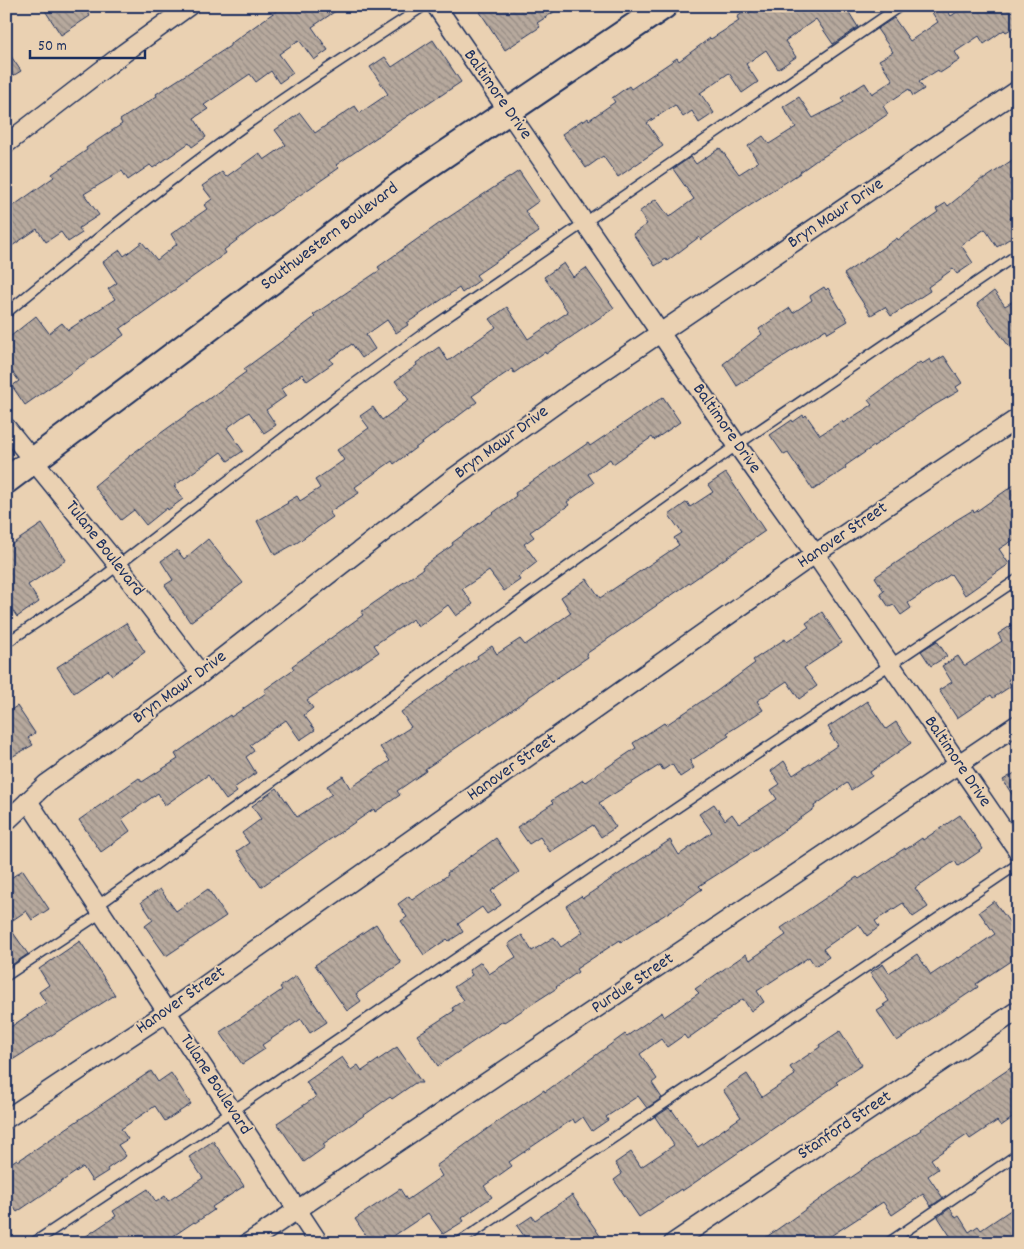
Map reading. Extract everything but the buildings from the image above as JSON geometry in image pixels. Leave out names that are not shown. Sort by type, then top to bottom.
[{"type":"street","points":[[6,144],[124,53],[189,6]]},
{"type":"street","name":"Baltimore Drive","points":[[436,6],[660,334],[815,554],[1018,851]]},
{"type":"street","name":"Southwestern Boulevard","points":[[6,481],[401,184],[664,6]]},
{"type":"street","name":"Bryn Mawr Drive","points":[[6,822],[46,784],[200,674],[454,478],[570,394],[1018,90]]},
{"type":"street","name":"Hanover Street","points":[[6,1119],[167,1012],[815,554],[1018,418]]},
{"type":"street","name":"Tulane Boulevard","points":[[6,427],[118,565],[200,674]]},
{"type":"street","name":"Purdue Street","points":[[248,1243],[1018,724]]},
{"type":"street","name":"Tulane Boulevard","points":[[28,801],[319,1243]]},
{"type":"street","name":"Stanford Street","points":[[673,1243],[1018,1010]]},
{"type":"lane","points":[[6,313],[130,214],[261,114],[424,6]]},
{"type":"lane","points":[[6,643],[90,587],[348,388],[431,328],[900,6]]},
{"type":"lane","points":[[6,976],[362,718],[532,592],[737,445],[1018,254]]},
{"type":"lane","points":[[33,1243],[232,1111],[678,807],[1018,579]]},
{"type":"lane","points":[[458,1243],[1018,864]]},
{"type":"lane","points":[[888,1243],[1018,1154]]}]
